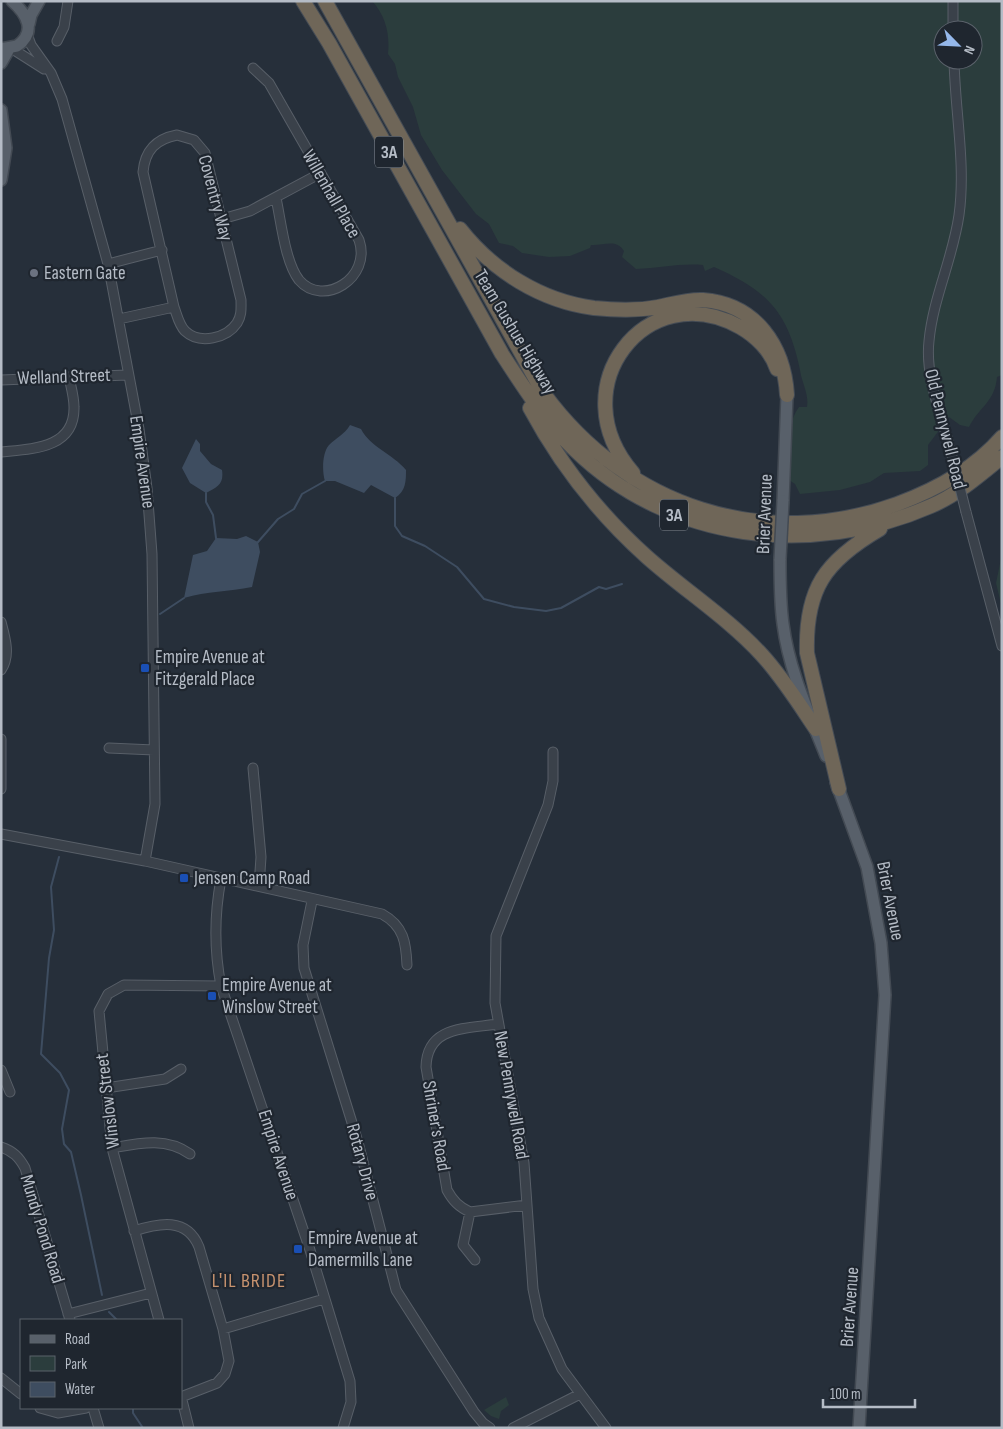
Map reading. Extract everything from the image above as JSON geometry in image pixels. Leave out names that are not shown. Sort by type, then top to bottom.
[{"type":"highway","name":"Team Gushue Highway","points":[[303,1],[329,43],[502,354],[543,413],[576,451],[611,480],[652,505],[672,514],[719,528],[774,536],[840,533],[886,522],[932,506],[954,494],[1002,457]]},
{"type":"highway","name":"Team Gushue Highway","points":[[325,1],[438,201],[529,370],[555,408],[595,452],[649,487],[694,508],[729,518],[773,522],[825,521],[865,514],[915,497],[959,473],[977,460],[1002,437]]},
{"type":"highway","points":[[438,201],[468,238],[486,256],[520,282],[555,299],[592,307],[625,310],[702,300],[716,302],[740,312],[760,326],[776,347],[784,367],[788,395]]},
{"type":"highway","points":[[649,487],[629,469],[616,451],[604,415],[606,387],[610,373],[625,346],[637,335],[663,320],[692,314],[731,322],[764,346],[776,365],[788,395]]},
{"type":"highway","points":[[502,354],[543,431],[581,487],[646,556],[761,654],[778,673],[816,729]]},
{"type":"highway","points":[[839,789],[807,654],[807,632],[810,612],[816,591],[829,568],[851,546],[909,514]]},
{"type":"main road","points":[[1,63],[7,49],[20,44],[28,29],[31,15],[39,1]]},
{"type":"main road","points":[[1,3],[18,3],[25,13],[28,29]]},
{"type":"main road","points":[[1,110],[6,148],[1,180]]},
{"type":"main road","name":"Brier Avenue","points":[[788,395],[780,559],[782,624],[789,656],[867,867],[881,943],[885,995],[859,1428]]},
{"type":"street","points":[[57,40],[64,27],[68,1]]},
{"type":"street","points":[[953,20],[954,1]]},
{"type":"street","name":"Empire Avenue","points":[[28,29],[31,45],[50,73],[62,99],[108,264],[119,319],[127,375],[139,429],[152,554],[155,804],[145,862]]},
{"type":"street","points":[[7,49],[50,73]]},
{"type":"street","name":"Willenhall Place","points":[[253,68],[269,83],[359,240],[362,254],[357,273],[336,289],[315,290],[300,281],[287,251],[276,198]]},
{"type":"street","name":"Old Pennywell Road","points":[[955,70],[960,167],[959,214],[954,240],[934,313],[928,351],[930,371],[1002,646]]},
{"type":"street","name":"Coventry Way","points":[[177,135],[194,140],[201,146],[205,153],[222,219],[241,300],[242,312],[237,323],[220,336],[212,338],[195,337],[186,332],[180,325],[174,307],[143,172],[145,158],[150,149],[163,138],[177,135]]},
{"type":"street","points":[[222,219],[250,211],[320,174]]},
{"type":"street","points":[[108,264],[162,250]]},
{"type":"street","points":[[119,319],[174,307]]},
{"type":"street","name":"Welland Street","points":[[1,380],[127,375]]},
{"type":"street","points":[[1,452],[52,445],[64,435],[71,426],[74,409],[69,377]]},
{"type":"street","points":[[1,622],[6,648],[6,659],[1,670]]},
{"type":"street","points":[[1,740],[1,789]]},
{"type":"street","points":[[109,748],[154,750]]},
{"type":"street","name":"New Pennywell Road","points":[[553,752],[553,781],[548,804],[496,936],[495,1003],[520,1142],[533,1289],[539,1318],[555,1356],[580,1394],[606,1428]]},
{"type":"street","points":[[253,768],[261,858],[259,886]]},
{"type":"street","points":[[1,834],[145,862],[221,880],[259,886],[312,901],[372,911],[390,918],[402,933],[406,945],[407,965]]},
{"type":"street","name":"Empire Avenue","points":[[221,880],[216,913],[215,948],[221,986],[274,1142],[352,1388],[350,1410],[344,1428]]},
{"type":"street","name":"Rotary Drive","points":[[312,901],[303,945],[304,968],[362,1160],[394,1286],[474,1412],[490,1428]]},
{"type":"street","name":"Winslow Street","points":[[159,1319],[112,1148],[98,1016],[102,1001],[112,990],[128,985],[221,986]]},
{"type":"street","name":"Shriner's Road","points":[[470,1212],[456,1203],[447,1190],[426,1067],[426,1056],[431,1044],[441,1035],[498,1024]]},
{"type":"street","points":[[106,1088],[165,1079],[181,1069]]},
{"type":"street","points":[[1,1070],[10,1092]]},
{"type":"street","points":[[112,1148],[155,1142],[174,1145],[190,1154]]},
{"type":"street","name":"Mundy Pond Road","points":[[1,1148],[10,1150],[20,1158],[25,1168],[69,1317]]},
{"type":"street","points":[[475,1260],[463,1245],[470,1212],[527,1205]]},
{"type":"street","points":[[134,1231],[168,1223],[180,1226],[192,1234],[199,1247],[223,1329],[230,1358],[225,1374],[210,1388],[182,1396]]},
{"type":"street","points":[[69,1317],[151,1292]]},
{"type":"street","points":[[223,1329],[324,1299]]},
{"type":"street","points":[[1,1378],[20,1393]]},
{"type":"street","points":[[513,1428],[580,1394]]},
{"type":"street","points":[[182,1400],[189,1428]]},
{"type":"street","points":[[44,1409],[58,1413],[80,1409]]},
{"type":"street","points":[[93,1409],[99,1428]]},
{"type":"green space","points":[[372,1],[1002,1],[1002,375],[997,377],[996,386],[990,399],[969,427],[960,425],[949,417],[928,445],[928,465],[920,471],[884,473],[870,482],[840,490],[800,494],[795,484],[789,480],[788,442],[794,415],[799,407],[807,407],[807,397],[789,333],[782,318],[773,306],[749,285],[714,267],[705,271],[703,265],[636,269],[622,257],[624,251],[621,247],[613,244],[591,245],[590,248],[570,256],[549,257],[522,253],[513,246],[499,243],[489,224],[476,214],[442,170],[421,135],[413,107],[398,77],[395,64],[388,54],[386,26],[381,13]]},
{"type":"green space","points":[[1002,554],[1002,608],[996,583]]},
{"type":"green space","points":[[506,1397],[509,1405],[501,1411],[499,1419],[491,1416],[484,1410]]},
{"type":"water","points":[[350,425],[361,429],[370,441],[395,459],[406,470],[403,489],[395,498],[371,485],[364,493],[335,481],[325,481],[323,463],[327,448]]},
{"type":"water","points":[[196,439],[200,444],[200,451],[211,464],[222,470],[221,482],[214,489],[206,493],[190,483],[182,468]]},
{"type":"water","points":[[246,536],[258,542],[260,552],[252,587],[184,598],[193,555],[207,551],[216,538],[237,539]]},
{"type":"waterway","points":[[258,542],[278,519],[294,509],[302,494],[325,481]]},
{"type":"waterway","points":[[206,493],[206,502],[213,515],[216,538]]},
{"type":"waterway","points":[[395,498],[395,526],[402,536],[425,546],[457,567],[484,599],[514,607],[546,611],[561,608],[599,587],[606,589],[622,584]]},
{"type":"waterway","points":[[160,614],[184,598]]},
{"type":"waterway","points":[[59,857],[51,887],[54,930],[49,958],[41,1054],[60,1073],[69,1090],[62,1129],[64,1144],[71,1152],[102,1295]]},
{"type":"waterway","points":[[109,1312],[116,1319]]},
{"type":"waterway","points":[[133,1409],[133,1413],[143,1428]]},
{"type":"place","name":"Eastern Gate","points":[[34,273]]},
{"type":"place","name":"Empire Avenue at Fitzgerald Place","points":[[145,668]]},
{"type":"place","name":"Jensen Camp Road","points":[[184,878]]},
{"type":"place","name":"Empire Avenue at Winslow Street","points":[[212,996]]},
{"type":"place","name":"Empire Avenue at Damermills Lane","points":[[298,1249]]},
{"type":"district","name":"L'IL BRIDE","points":[[249,1281]]}]
